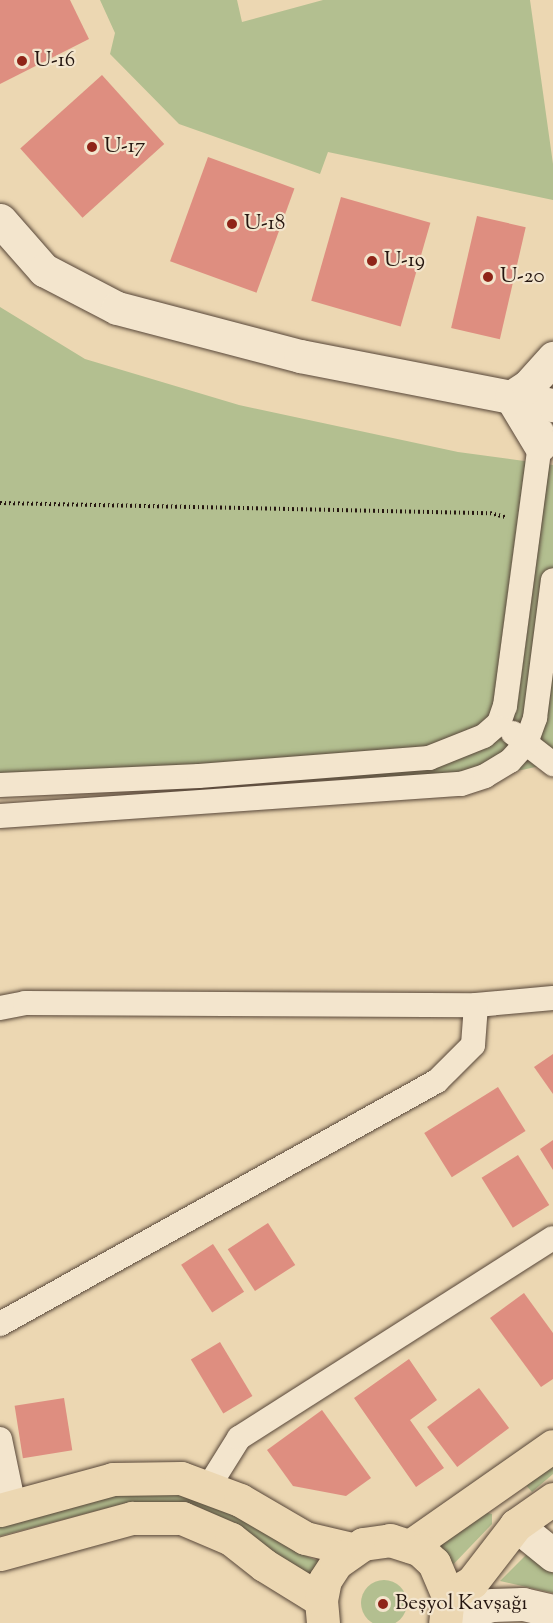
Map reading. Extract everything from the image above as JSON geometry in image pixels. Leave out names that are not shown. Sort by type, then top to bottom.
[{"type":"main road","points":[[410,1546],[479,1502],[553,1446]]},
{"type":"main road","points":[[7,1508],[113,1479],[181,1478],[209,1486],[305,1538],[351,1549]]},
{"type":"main road","points":[[447,1613],[516,1525],[553,1499]]},
{"type":"main road","points":[[479,1502],[516,1525]]},
{"type":"main road","points":[[0,1554],[132,1518],[182,1518],[231,1539],[264,1565],[317,1613],[331,1571],[351,1549],[376,1540],[410,1546],[434,1563],[447,1613]]},
{"type":"street","points":[[0,220],[44,270],[117,308],[300,356],[549,405]]},
{"type":"street","points":[[511,397],[528,387],[553,360]]},
{"type":"street","points":[[0,785],[199,776],[429,758],[467,746],[499,723],[505,706],[540,445],[549,405],[553,360]]},
{"type":"street","points":[[511,397],[540,445]]},
{"type":"street","points":[[0,816],[461,784],[510,761],[526,743],[535,718],[553,580]]},
{"type":"street","points":[[499,723],[553,764]]},
{"type":"street","points":[[0,1008],[25,1003],[476,1005],[553,998]]},
{"type":"street","points":[[0,1324],[437,1081],[473,1045],[476,1005]]},
{"type":"street","points":[[209,1486],[239,1438],[553,1238]]},
{"type":"street","points":[[0,1439],[7,1508]]},
{"type":"street","points":[[516,1525],[553,1554]]},
{"type":"street","points":[[447,1613],[492,1605],[523,1605],[553,1611]]},
{"type":"path","points":[[0,503],[490,513],[529,522]]},
{"type":"green space","points":[[100,0],[237,0],[242,22],[323,0],[530,0],[553,164],[553,200],[328,152],[320,174],[179,124],[110,54],[115,33]]},
{"type":"green space","points":[[0,307],[85,359],[239,405],[458,452],[553,465],[553,763],[522,770],[0,797]]},
{"type":"green space","points":[[553,1460],[553,1474],[532,1492],[523,1482]]},
{"type":"green space","points":[[180,1492],[255,1524],[294,1551],[323,1563],[310,1591],[235,1526],[199,1507],[171,1503],[126,1503],[0,1536],[0,1524],[103,1495]]},
{"type":"green space","points":[[484,1512],[492,1514],[492,1524],[446,1572],[422,1548]]},
{"type":"green space","points":[[527,1554],[553,1573],[553,1593],[500,1581]]},
{"type":"green space","points":[[384,1580],[393,1581],[401,1586],[406,1594],[406,1612],[401,1620],[393,1625],[384,1626],[375,1625],[367,1620],[362,1612],[361,1603],[362,1594],[367,1586],[375,1581]]},
{"type":"building","name":"U-16","points":[[0,0],[70,0],[89,39],[0,84]]},
{"type":"building","name":"U-17","points":[[102,75],[164,144],[82,218],[20,149]]},
{"type":"building","name":"U-18","points":[[208,157],[294,188],[256,293],[170,261]]},
{"type":"building","name":"U-19","points":[[341,197],[430,223],[401,326],[311,301]]},
{"type":"building","name":"U-20","points":[[477,216],[526,227],[500,339],[451,328]]},
{"type":"building","points":[[553,1054],[553,1094],[534,1067]]},
{"type":"building","points":[[498,1087],[526,1131],[452,1177],[424,1133]]},
{"type":"building","points":[[553,1140],[553,1170],[540,1149]]},
{"type":"building","points":[[518,1155],[549,1205],[513,1228],[482,1178]]},
{"type":"building","points":[[268,1223],[295,1265],[255,1291],[228,1249]]},
{"type":"building","points":[[213,1244],[244,1292],[212,1313],[181,1265]]},
{"type":"building","points":[[524,1293],[553,1333],[553,1379],[541,1387],[490,1318]]},
{"type":"building","points":[[220,1342],[252,1396],[223,1414],[191,1360]]},
{"type":"building","points":[[409,1359],[437,1400],[410,1420],[444,1468],[416,1487],[354,1398]]},
{"type":"building","points":[[479,1388],[509,1428],[457,1467],[427,1427]]},
{"type":"building","points":[[64,1398],[72,1450],[23,1458],[15,1406]]},
{"type":"building","points":[[322,1410],[371,1478],[346,1496],[293,1486],[267,1450]]},
{"type":"place","name":"U-16","points":[[22,61]]},
{"type":"place","name":"U-17","points":[[92,147]]},
{"type":"place","name":"U-18","points":[[232,224]]},
{"type":"place","name":"U-19","points":[[372,261]]},
{"type":"place","name":"U-20","points":[[488,277]]},
{"type":"place","name":"Beşyol Kavşağı","points":[[383,1604]]}]
